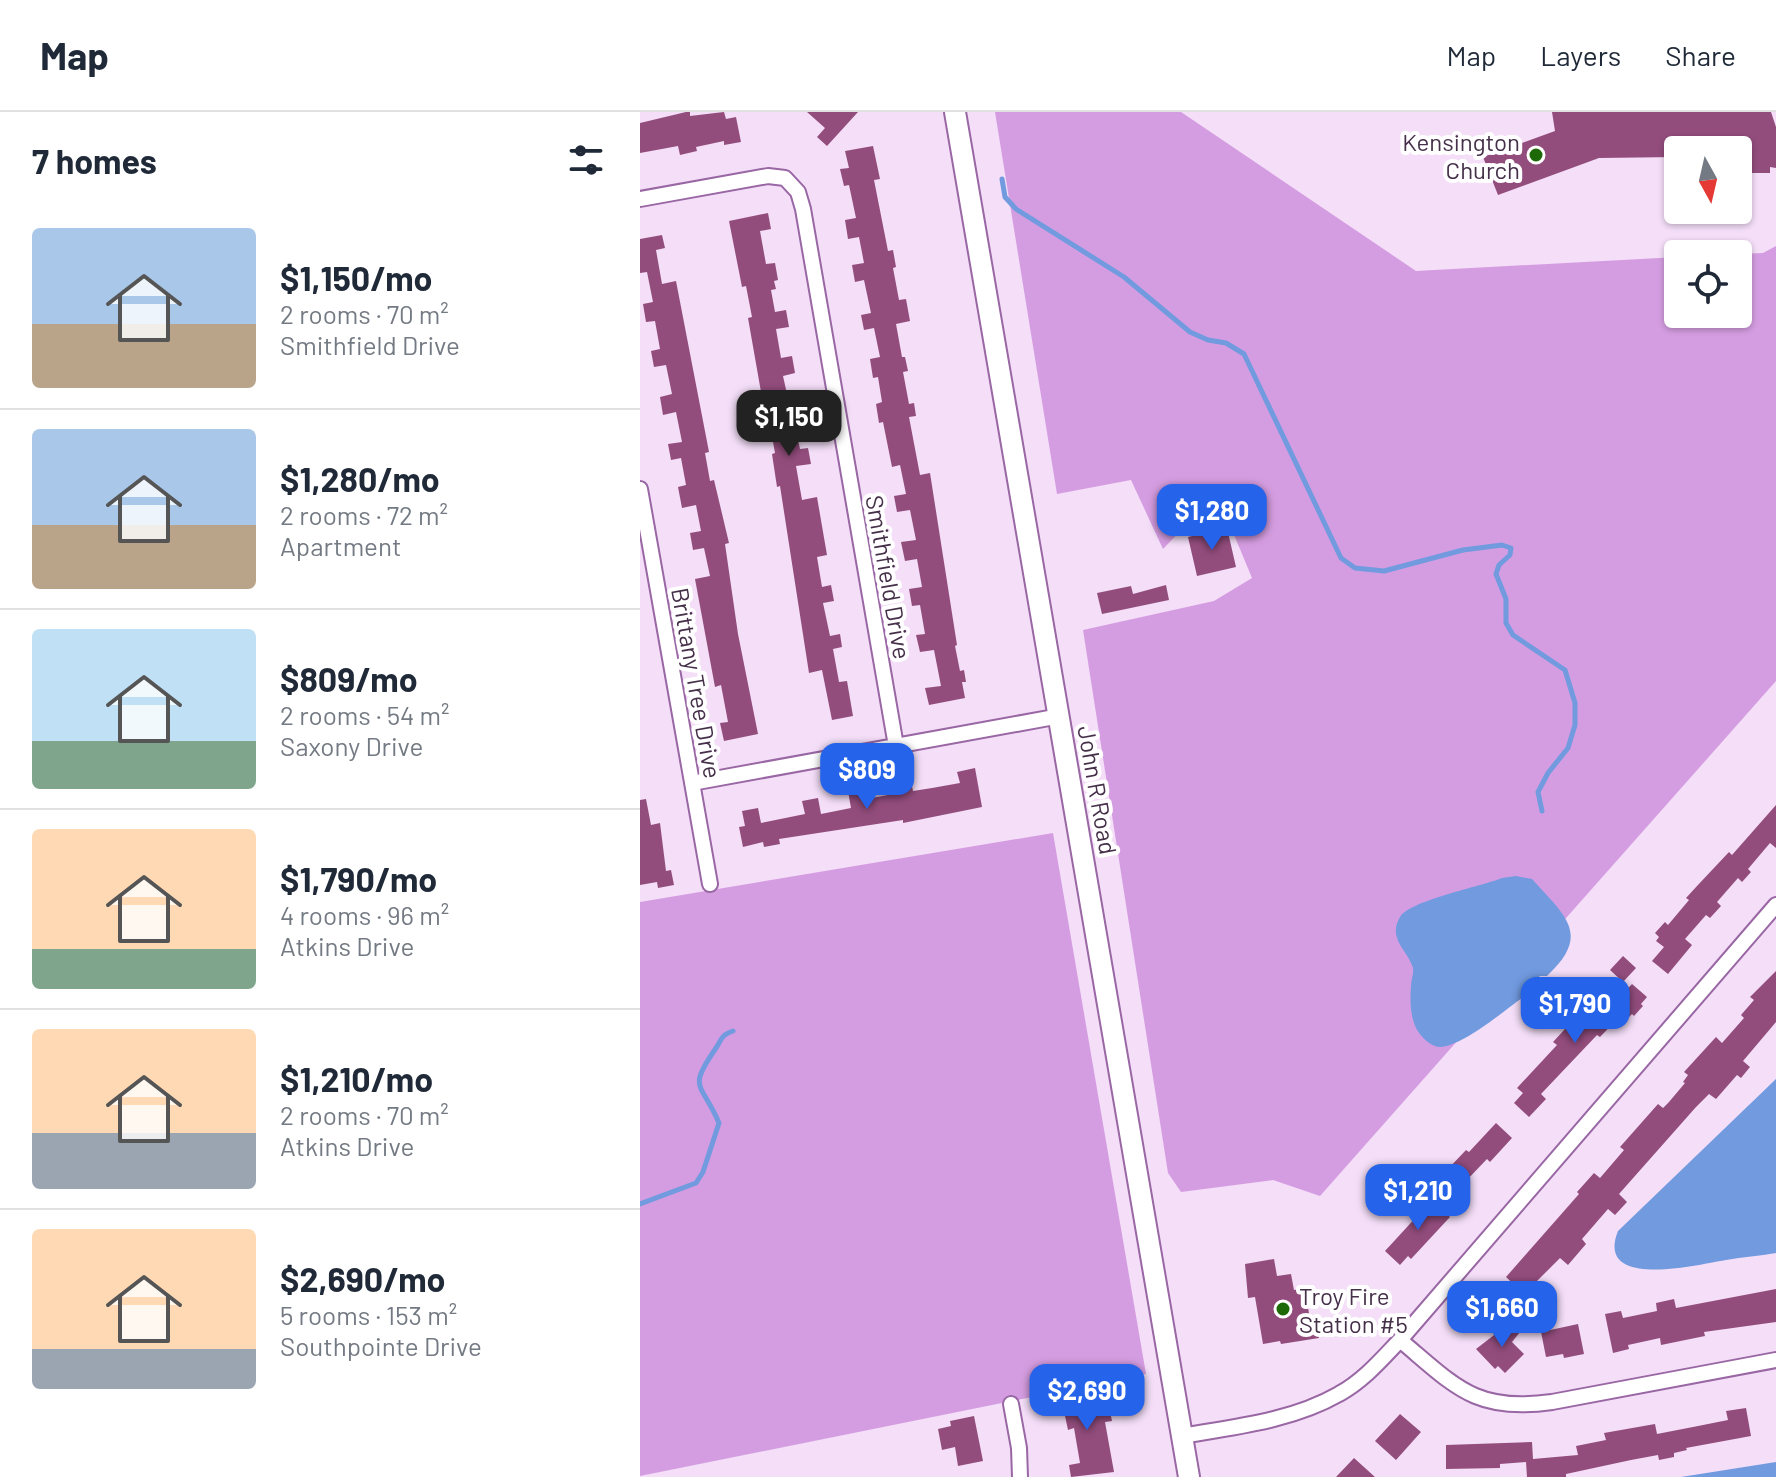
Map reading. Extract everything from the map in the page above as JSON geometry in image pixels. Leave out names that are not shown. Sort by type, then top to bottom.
[{"type":"main road","name":"John R Road","points":[[955,112],[1189,1477]]},
{"type":"street","name":"Smithfield Drive","points":[[640,199],[768,176],[791,181],[798,192],[896,746]]},
{"type":"street","name":"Brittany Tree Drive","points":[[640,489],[710,884]]},
{"type":"street","points":[[692,783],[1060,716]]},
{"type":"street","points":[[1181,1436],[1245,1425],[1310,1408],[1355,1384],[1400,1340],[1776,905]]},
{"type":"street","points":[[1400,1340],[1461,1391],[1488,1402],[1519,1405],[1552,1402],[1776,1360]]},
{"type":"street","points":[[1011,1404],[1019,1448],[1020,1477]]},
{"type":"shaded area","points":[[995,112],[1181,112],[1416,271],[1664,258],[1664,328],[1752,328],[1752,253],[1763,253],[1776,246],[1776,681],[1320,1196],[1273,1180],[1181,1192],[1168,1173],[1083,630],[1214,601],[1252,578],[1230,525],[1190,521],[1163,549],[1131,480],[1057,494]]},
{"type":"shaded area","points":[[1053,833],[1146,1374],[640,1476],[640,902]]},
{"type":"water","points":[[1516,876],[1532,879],[1563,915],[1571,937],[1568,948],[1547,976],[1540,976],[1530,986],[1529,993],[1485,1025],[1448,1046],[1432,1045],[1420,1034],[1413,1018],[1413,968],[1397,938],[1400,917],[1431,900]]},
{"type":"water","points":[[1776,1079],[1776,1253],[1654,1270],[1635,1268],[1621,1261],[1615,1250],[1618,1231]]},
{"type":"water","points":[[1776,1462],[1776,1477],[1681,1477]]},
{"type":"building","points":[[690,112],[690,116],[724,112],[726,119],[736,117],[741,142],[724,145],[724,141],[696,147],[697,151],[680,155],[678,146],[640,153],[640,123]]},
{"type":"building","points":[[807,112],[858,112],[827,146],[817,137],[825,128]]},
{"type":"building","name":"Kensington Church","points":[[1552,112],[1771,112],[1776,127],[1776,168],[1770,167],[1770,173],[1752,173],[1752,136],[1664,136],[1664,157],[1599,158],[1498,195],[1483,157],[1555,131]]},
{"type":"building","points":[[873,146],[880,179],[874,180],[888,251],[893,250],[899,300],[906,299],[910,321],[896,324],[908,371],[903,372],[909,404],[914,403],[916,416],[909,417],[920,475],[930,473],[955,646],[960,671],[964,670],[966,682],[962,682],[965,698],[929,705],[925,688],[941,686],[934,650],[920,652],[916,635],[925,634],[920,605],[912,606],[909,589],[922,587],[917,559],[905,561],[901,542],[916,540],[910,510],[897,512],[894,496],[906,494],[900,465],[892,467],[883,422],[879,423],[876,404],[882,402],[878,377],[873,378],[870,359],[880,357],[874,328],[864,330],[861,315],[871,313],[864,280],[855,282],[852,265],[864,263],[859,237],[848,239],[845,220],[856,218],[849,185],[844,186],[840,169],[849,168],[845,151]]},
{"type":"building","points":[[768,213],[771,229],[760,231],[766,264],[775,263],[778,280],[774,281],[776,289],[771,290],[775,312],[786,310],[789,327],[776,329],[781,358],[792,356],[795,373],[783,376],[789,403],[798,401],[802,419],[794,421],[800,449],[808,448],[811,464],[796,466],[802,500],[817,497],[827,555],[817,557],[822,587],[831,585],[834,601],[823,603],[830,636],[840,634],[842,647],[833,649],[839,682],[847,681],[853,716],[832,720],[822,670],[809,673],[780,486],[777,487],[772,454],[775,453],[770,425],[767,426],[748,318],[752,317],[746,286],[742,287],[729,221]]},
{"type":"building","points":[[662,235],[665,248],[656,250],[662,284],[676,281],[709,452],[705,453],[710,481],[714,480],[729,543],[725,544],[738,634],[758,734],[724,741],[720,723],[728,722],[721,685],[715,687],[695,579],[710,576],[704,548],[693,550],[690,533],[701,531],[696,505],[682,508],[678,487],[686,485],[681,458],[671,460],[668,444],[682,442],[676,412],[663,415],[660,397],[672,394],[666,365],[654,367],[651,351],[660,349],[655,321],[646,322],[643,304],[653,302],[647,272],[640,273],[640,239]]},
{"type":"building","points":[[1227,528],[1236,567],[1197,576],[1188,537]]},
{"type":"building","points":[[1166,585],[1169,600],[1102,614],[1097,593],[1131,586],[1133,594]]},
{"type":"building","points":[[975,768],[982,807],[903,823],[903,820],[779,839],[780,844],[764,847],[763,842],[743,847],[739,827],[745,826],[742,811],[758,808],[761,823],[805,814],[802,801],[818,798],[821,814],[851,808],[848,791],[865,788],[867,799],[898,793],[896,784],[911,781],[913,791],[960,783],[957,772]]},
{"type":"building","points":[[646,799],[651,825],[660,823],[666,871],[671,870],[674,885],[658,888],[657,882],[640,885],[640,800]]},
{"type":"building","points":[[1776,805],[1776,848],[1770,843],[1748,869],[1751,872],[1742,882],[1738,878],[1717,902],[1721,906],[1710,918],[1706,915],[1685,939],[1692,945],[1668,974],[1652,961],[1664,947],[1656,941],[1659,937],[1655,933],[1665,922],[1668,925],[1689,900],[1686,898],[1729,852],[1732,855]]},
{"type":"building","points":[[1623,956],[1636,968],[1623,982],[1610,970]]},
{"type":"building","points":[[1776,971],[1776,1022],[1743,1061],[1750,1067],[1741,1078],[1737,1075],[1716,1099],[1709,1094],[1696,1107],[1619,1194],[1627,1202],[1615,1215],[1608,1209],[1582,1239],[1586,1244],[1568,1265],[1560,1258],[1524,1294],[1506,1277],[1594,1173],[1600,1178],[1624,1150],[1620,1147],[1658,1104],[1663,1108],[1669,1102],[1685,1083],[1688,1075],[1684,1072],[1716,1037],[1722,1043],[1744,1018],[1741,1015],[1754,1000],[1750,997]]},
{"type":"building","points":[[1632,984],[1647,997],[1641,1004],[1643,1006],[1626,1020],[1621,1015],[1600,1037],[1597,1035],[1541,1094],[1546,1099],[1529,1117],[1514,1103],[1523,1093],[1517,1088],[1557,1045],[1553,1042],[1577,1016],[1571,1011],[1582,998],[1602,1016]]},
{"type":"building","points":[[1496,1123],[1512,1138],[1490,1162],[1487,1159],[1463,1184],[1447,1170]]},
{"type":"building","points":[[1429,1197],[1450,1217],[1411,1259],[1408,1256],[1400,1265],[1385,1251],[1419,1214],[1416,1211]]},
{"type":"building","name":"Troy Fire Station #5","points":[[1274,1259],[1277,1276],[1291,1274],[1294,1290],[1305,1288],[1311,1326],[1317,1325],[1319,1338],[1263,1344],[1255,1297],[1248,1298],[1245,1264]]},
{"type":"building","points":[[1776,1289],[1776,1322],[1704,1332],[1705,1336],[1661,1345],[1660,1338],[1628,1345],[1629,1349],[1613,1353],[1605,1314],[1621,1311],[1623,1318],[1657,1311],[1656,1303],[1674,1299],[1676,1308]]},
{"type":"building","points":[[1511,1322],[1520,1332],[1512,1342],[1524,1354],[1505,1373],[1498,1366],[1495,1369],[1476,1349]]},
{"type":"building","points":[[1578,1324],[1584,1354],[1564,1358],[1563,1354],[1546,1357],[1541,1332]]},
{"type":"building","points":[[1092,1390],[1095,1405],[1108,1402],[1112,1421],[1105,1422],[1114,1472],[1071,1477],[1069,1465],[1080,1463],[1074,1428],[1068,1430],[1064,1411],[1052,1414],[1049,1399]]},
{"type":"building","points":[[1746,1408],[1751,1436],[1686,1448],[1674,1453],[1674,1457],[1659,1460],[1658,1455],[1631,1460],[1566,1474],[1566,1477],[1527,1477],[1526,1462],[1500,1464],[1500,1468],[1446,1469],[1446,1445],[1532,1442],[1533,1459],[1578,1455],[1576,1446],[1606,1440],[1604,1433],[1655,1424],[1657,1434],[1728,1420],[1726,1411]]},
{"type":"building","points":[[1400,1414],[1421,1432],[1396,1460],[1375,1441]]},
{"type":"building","points":[[974,1416],[983,1461],[958,1466],[955,1447],[942,1450],[938,1429],[951,1426],[950,1421]]},
{"type":"building","points":[[1354,1458],[1375,1477],[1336,1477]]},
{"type":"waterway","points":[[1002,179],[1005,197],[1016,209],[1124,277],[1190,332],[1226,343],[1244,354],[1341,558],[1355,568],[1384,571],[1463,550],[1502,545],[1511,548],[1510,555],[1499,565],[1496,574],[1506,599],[1506,623],[1513,635],[1565,670],[1575,703],[1575,725],[1568,748],[1548,773],[1538,792],[1542,811]]},
{"type":"waterway","points":[[640,1204],[696,1183],[703,1172],[719,1123],[702,1092],[699,1079],[722,1038],[733,1031]]},
{"type":"place","name":"Kensington Church","points":[[1536,155]]},
{"type":"place","name":"Troy Fire Station #5","points":[[1283,1309]]}]
